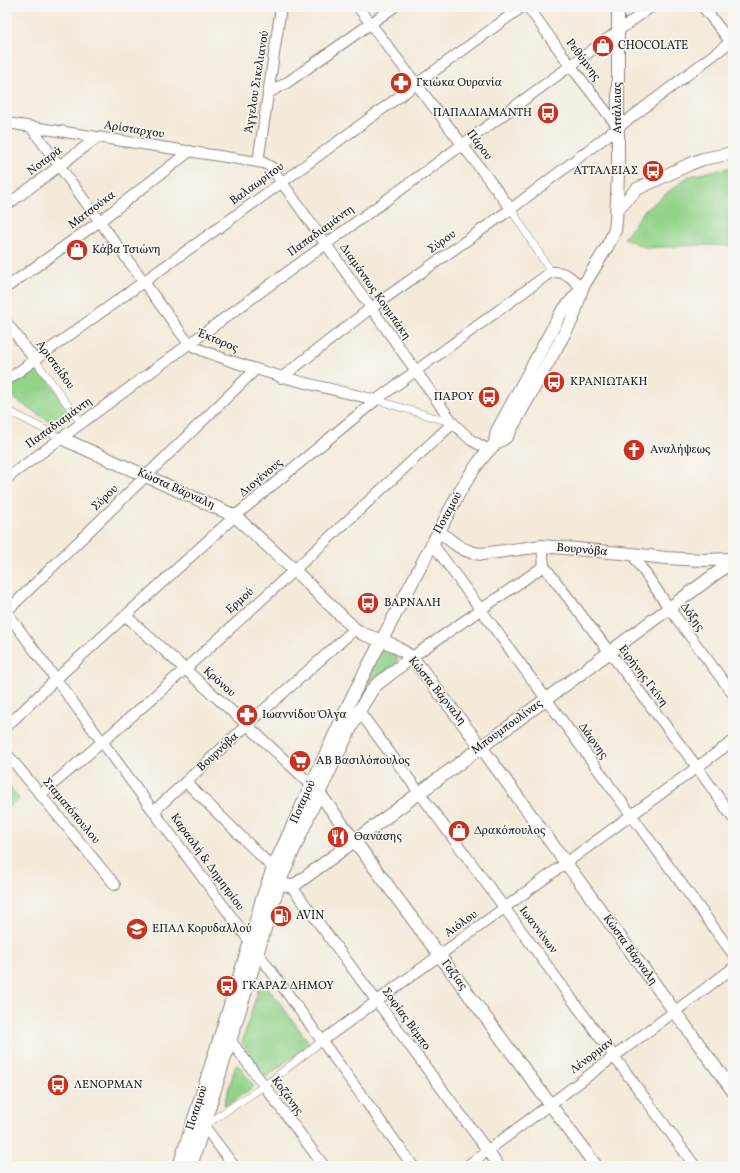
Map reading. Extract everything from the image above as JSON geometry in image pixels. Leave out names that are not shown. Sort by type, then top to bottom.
[{"type":"street","name":"Άγγελου Σικελιανού","points":[[258,162],[282,7]]},
{"type":"street","name":"Πάρου","points":[[358,7],[511,209],[551,272]]},
{"type":"street","points":[[268,93],[288,82],[394,7]]},
{"type":"street","name":"Βαλαωρίτου","points":[[7,380],[522,7]]},
{"type":"street","name":"Ρεθύμνης","points":[[528,7],[618,127]]},
{"type":"street","name":"Αττάλειας","points":[[617,210],[618,7]]},
{"type":"street","name":"Παπαδιαμάντη","points":[[7,478],[650,7]]},
{"type":"street","points":[[703,7],[732,43]]},
{"type":"street","name":"Σύρου","points":[[281,378],[371,308],[511,209],[618,127],[732,43]]},
{"type":"street","name":"Αρίσταρχου","points":[[7,123],[258,162]]},
{"type":"street","name":"Έκτορος","points":[[31,127],[189,344],[255,370],[281,378],[376,400],[453,423],[471,440],[492,446]]},
{"type":"street","name":"Νοταρά","points":[[7,205],[98,137]]},
{"type":"street","name":"Ματσούκα","points":[[7,287],[100,221],[190,152]]},
{"type":"street","points":[[617,210],[637,189],[690,164],[733,153]]},
{"type":"street","name":"Διαμάντως Κουμπάκη","points":[[258,162],[264,163],[271,168],[453,423]]},
{"type":"street","name":"Ποταμού","points":[[179,1166],[250,942],[261,902],[273,868],[311,784],[353,695],[438,531],[468,477],[492,446],[497,431],[561,313],[582,288],[611,239],[616,225],[617,210]]},
{"type":"street","points":[[551,272],[564,273],[582,288]]},
{"type":"street","name":"Διογένους","points":[[7,726],[56,679],[236,516],[376,400],[551,272]]},
{"type":"street","name":"Αριστείδου","points":[[7,323],[81,423]]},
{"type":"street","name":"Σύρου","points":[[7,612],[255,370]]},
{"type":"street","name":"Κώστα Βάρναλη","points":[[7,410],[61,438],[236,516],[355,629],[363,634],[400,648],[412,657],[481,747],[733,1091]]},
{"type":"street","name":"Ερμού","points":[[40,795],[103,743],[294,570],[453,423]]},
{"type":"street","name":"Βουρνόβα","points":[[438,531],[458,547],[474,554],[542,546],[673,559],[733,560]]},
{"type":"street","name":"Δάφνης","points":[[432,543],[733,954]]},
{"type":"street","points":[[542,546],[544,566]]},
{"type":"street","name":"Δόξης","points":[[632,554],[669,608],[733,694]]},
{"type":"street","name":"Μπουμπουλίνας","points":[[292,887],[733,560]]},
{"type":"street","name":"Βουρνόβα","points":[[412,657],[544,566]]},
{"type":"street","name":"Ειρήνης Γκίνη","points":[[544,566],[733,818]]},
{"type":"street","name":"Καραολή & Δημητρίου","points":[[7,612],[413,1166]]},
{"type":"street","name":"Κρόνου","points":[[126,616],[311,784]]},
{"type":"street","name":"Βουρνόβα","points":[[154,812],[247,725],[355,629]]},
{"type":"street","name":"Ποταμού","points":[[191,1166],[280,883],[319,793],[359,711],[370,693],[375,686],[412,657]]},
{"type":"street","name":"Ιωαννίνων","points":[[359,711],[615,1056],[694,1166]]},
{"type":"street","name":"Αιόλου","points":[[204,1126],[264,1086],[322,1041],[733,741]]},
{"type":"street","name":"Σταματόπουλου","points":[[7,754],[115,885]]},
{"type":"street","points":[[186,782],[273,868]]},
{"type":"street","name":"Γαζίας","points":[[311,784],[596,1166]]},
{"type":"street","points":[[280,883],[292,887]]},
{"type":"street","name":"Σοφίας Βέμπο","points":[[292,887],[499,1166]]},
{"type":"street","name":"Λένορμαν","points":[[467,1166],[733,968]]},
{"type":"street","name":"Κοζάνης","points":[[231,1041],[324,1166]]},
{"type":"street","points":[[204,1126],[234,1166]]},
{"type":"green space","points":[[733,167],[733,246],[700,245],[646,248],[624,238],[645,210],[689,176]]},
{"type":"green space","points":[[39,368],[71,411],[53,424],[7,394],[7,390]]},
{"type":"green space","points":[[388,647],[397,654],[397,661],[372,681],[369,681],[368,679],[382,649]]},
{"type":"green space","points":[[9,786],[19,799],[7,808],[7,788]]},
{"type":"green space","points":[[264,982],[310,1044],[266,1077],[242,1042],[260,984]]},
{"type":"green space","points":[[236,1065],[239,1066],[254,1086],[227,1106],[224,1104]]},
{"type":"place","name":"CHOCOLATE","points":[[603,46]]},
{"type":"place","name":"Γκιώκα Ουρανία","points":[[401,83]]},
{"type":"place","name":"ΠΑΠΑΔΙΑΜΑΝΤΗ","points":[[548,113]]},
{"type":"place","name":"ΑΤΤΑΛΕΙΑΣ","points":[[653,171]]},
{"type":"place","name":"Κάβα Τσιώνη","points":[[77,250]]},
{"type":"place","name":"ΚΡΑΝΙΩΤΑΚΗ","points":[[554,382]]},
{"type":"place","name":"ΠΑΡΟΥ","points":[[489,397]]},
{"type":"place","name":"Αναλήψεως","points":[[634,450]]},
{"type":"place","name":"ΒΑΡΝΑΛΗ","points":[[368,603]]},
{"type":"place","name":"Ιωαννίδου Όλγα","points":[[247,715]]},
{"type":"place","name":"ΑΒ Βασιλόπουλος","points":[[300,761]]},
{"type":"place","name":"Δρακόπουλος","points":[[459,831]]},
{"type":"place","name":"Θανάσης","points":[[338,837]]},
{"type":"place","name":"AVIN","points":[[281,916]]},
{"type":"place","name":"ΕΠΑΛ Κορυδαλλού","points":[[137,929]]},
{"type":"place","name":"ΓΚΑΡΑΖ ΔΗΜΟΥ","points":[[227,986]]},
{"type":"place","name":"ΛΕΝΟΡΜΑΝ","points":[[58,1085]]}]
